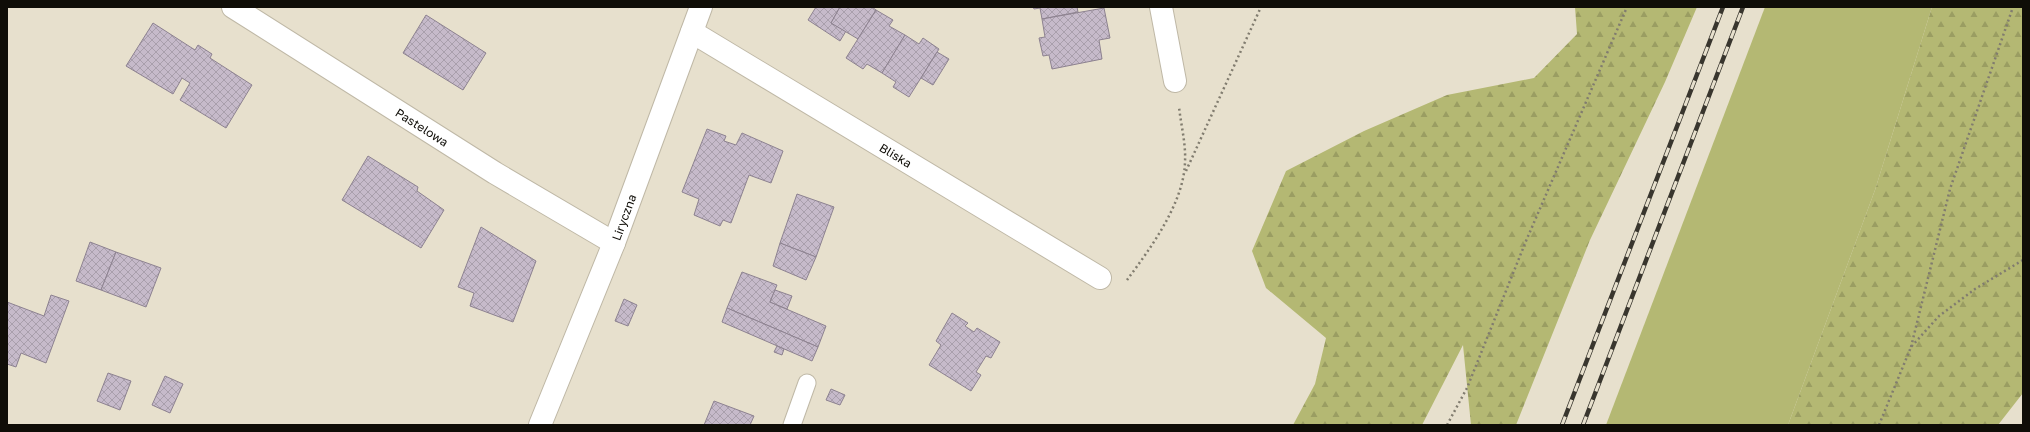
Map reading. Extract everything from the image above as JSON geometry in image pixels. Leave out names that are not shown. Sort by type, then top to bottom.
[{"type":"street","name":"Pastelowa","points":[[233,7],[495,173],[614,243]]},
{"type":"street","name":"Liryczna","points":[[540,425],[614,243],[701,7]]},
{"type":"street","points":[[1161,7],[1175,81]]},
{"type":"street","name":"Bliska","points":[[692,32],[1100,278]]},
{"type":"lane","points":[[792,425],[807,382]]},
{"type":"path","points":[[1100,278],[1117,286],[1125,284],[1157,239],[1174,204],[1184,174],[1261,7]]},
{"type":"path","points":[[1447,425],[1466,388],[1526,241],[1627,7]]},
{"type":"path","points":[[1879,425],[1911,347],[1950,189],[2013,7]]},
{"type":"path","points":[[1175,81],[1186,161],[1184,174]]},
{"type":"path","points":[[1911,347],[1939,316],[1975,289],[2023,260]]},
{"type":"green space","points":[[1575,7],[1697,7],[1665,82],[1590,240],[1516,425],[1471,425],[1463,345],[1422,425],[1293,425],[1315,384],[1326,338],[1266,288],[1252,251],[1286,171],[1364,131],[1447,95],[1534,78],[1577,34]]},
{"type":"green space","points":[[1765,7],[1932,7],[1875,190],[1788,425],[1606,425]]},
{"type":"green space","points":[[1932,7],[2023,7],[2023,393],[1998,425],[1788,425],[1875,190]]},
{"type":"building","points":[[816,7],[840,7],[831,23],[846,31],[840,41],[808,20]]},
{"type":"building","points":[[840,7],[872,7],[876,10],[858,39],[831,23]]},
{"type":"building","points":[[1033,7],[1077,7],[1078,12],[1042,19],[1040,8],[1034,9]]},
{"type":"building","points":[[1104,8],[1110,38],[1099,40],[1102,59],[1052,69],[1049,55],[1043,56],[1039,38],[1045,37],[1042,19]]},
{"type":"building","points":[[876,10],[893,20],[889,26],[905,35],[882,73],[867,64],[863,69],[846,58]]},
{"type":"building","points":[[426,15],[486,53],[463,90],[403,53]]},
{"type":"building","points":[[153,23],[195,50],[198,45],[212,54],[210,58],[252,85],[226,128],[180,100],[190,83],[182,78],[173,94],[126,66]]},
{"type":"building","points":[[905,35],[919,44],[923,38],[939,49],[909,97],[893,87],[896,82],[882,73]]},
{"type":"building","points":[[937,52],[949,59],[933,85],[921,78]]},
{"type":"building","points":[[707,129],[726,136],[724,141],[736,145],[742,133],[783,151],[771,183],[749,175],[731,223],[723,220],[720,226],[694,215],[699,199],[682,192]]},
{"type":"building","points":[[368,156],[418,187],[417,191],[444,210],[421,248],[342,200]]},
{"type":"building","points":[[797,194],[834,207],[816,257],[780,243]]},
{"type":"building","points":[[481,227],[536,261],[513,322],[470,306],[474,293],[458,287]]},
{"type":"building","points":[[90,242],[116,252],[101,290],[76,281]]},
{"type":"building","points":[[780,243],[816,257],[806,280],[773,266]]},
{"type":"building","points":[[116,252],[161,268],[146,307],[101,290]]},
{"type":"building","points":[[742,272],[777,285],[770,302],[826,326],[818,347],[727,308]]},
{"type":"building","points":[[775,290],[792,296],[787,309],[770,302]]},
{"type":"building","points":[[51,295],[69,301],[46,363],[21,353],[16,367],[7,364],[7,302],[44,316]]},
{"type":"building","points":[[624,299],[637,305],[628,326],[615,321]]},
{"type":"building","points":[[727,308],[818,347],[812,361],[722,322]]},
{"type":"building","points":[[952,313],[968,323],[965,326],[974,332],[977,328],[1000,342],[991,358],[986,356],[976,372],[981,375],[971,391],[929,365],[941,345],[936,341]]},
{"type":"building","points":[[777,346],[784,349],[782,355],[774,352]]},
{"type":"building","points":[[108,373],[131,381],[120,410],[97,401]]},
{"type":"building","points":[[165,376],[183,384],[170,413],[152,405]]},
{"type":"building","points":[[831,389],[845,395],[840,405],[826,400]]},
{"type":"building","points":[[714,401],[754,416],[750,425],[704,425]]},
{"type":"railway","points":[[1562,425],[1723,7]]},
{"type":"railway","points":[[1583,425],[1743,7]]}]
